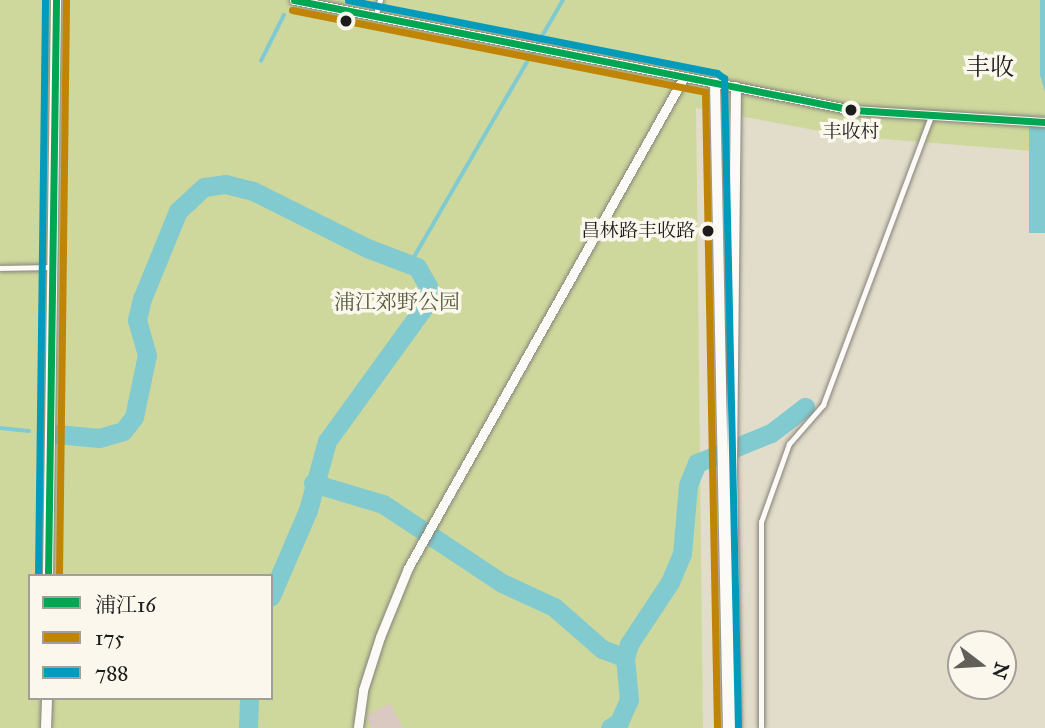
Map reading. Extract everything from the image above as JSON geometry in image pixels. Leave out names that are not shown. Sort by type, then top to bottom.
[{"type":"street","points":[[48,574],[50,267],[56,0]]},
{"type":"street","points":[[295,0],[853,110],[1041,122]]},
{"type":"street","points":[[358,727],[378,640],[408,568],[684,77]]},
{"type":"street","points":[[715,83],[728,433]]},
{"type":"street","points":[[728,728],[727,468],[736,87]]},
{"type":"street","points":[[727,468],[736,728]]},
{"type":"street","points":[[46,728],[47,700]]},
{"type":"lane","points":[[376,15],[380,0]]},
{"type":"lane","points":[[761,728],[758,564],[765,509],[789,444],[823,405],[931,115]]},
{"type":"lane","points":[[0,268],[50,267]]},
{"type":"green space","name":"浦江郊野公园","points":[[0,0],[1045,0],[1045,152],[847,136],[696,108],[703,728],[0,728]]},
{"type":"water","points":[[1040,0],[1045,0],[1045,92],[1040,75]]},
{"type":"water","points":[[1029,118],[1045,118],[1045,233],[1029,233]]},
{"type":"building","points":[[390,703],[403,728],[371,728],[367,715]]},
{"type":"waterway","points":[[410,264],[563,0]]},
{"type":"waterway","points":[[261,61],[284,15]]},
{"type":"waterway","points":[[57,434],[99,438],[123,431],[134,417],[147,355],[137,320],[142,299],[178,211],[204,187],[225,184],[253,191],[367,248],[417,267],[428,286],[427,303],[327,441],[308,510],[273,591]]},
{"type":"waterway","points":[[610,728],[619,722],[629,700],[625,658],[629,644],[670,582],[682,554],[688,485],[697,463],[771,433],[805,407]]},
{"type":"waterway","points":[[0,428],[29,431]]},
{"type":"waterway","points":[[313,483],[383,504],[502,583],[554,607],[602,649],[625,658]]},
{"type":"waterway","points":[[248,728],[249,700]]},
{"type":"transit line","name":"788","points":[[38,574],[45,0]]},
{"type":"transit line","name":"浦江16","points":[[48,574],[56,0]]},
{"type":"transit line","name":"175","points":[[59,574],[66,0]]},
{"type":"transit line","name":"浦江16","points":[[294,0],[853,110],[1045,122]]},
{"type":"transit line","name":"788","points":[[348,0],[717,73],[724,78],[738,728]]},
{"type":"transit line","name":"175","points":[[292,10],[705,92],[717,728]]},
{"type":"place","name":"丰收村","points":[[851,110]]},
{"type":"place","name":"昌林路丰收路","points":[[708,231]]},
{"type":"district","name":"丰收","points":[[990,68]]}]
